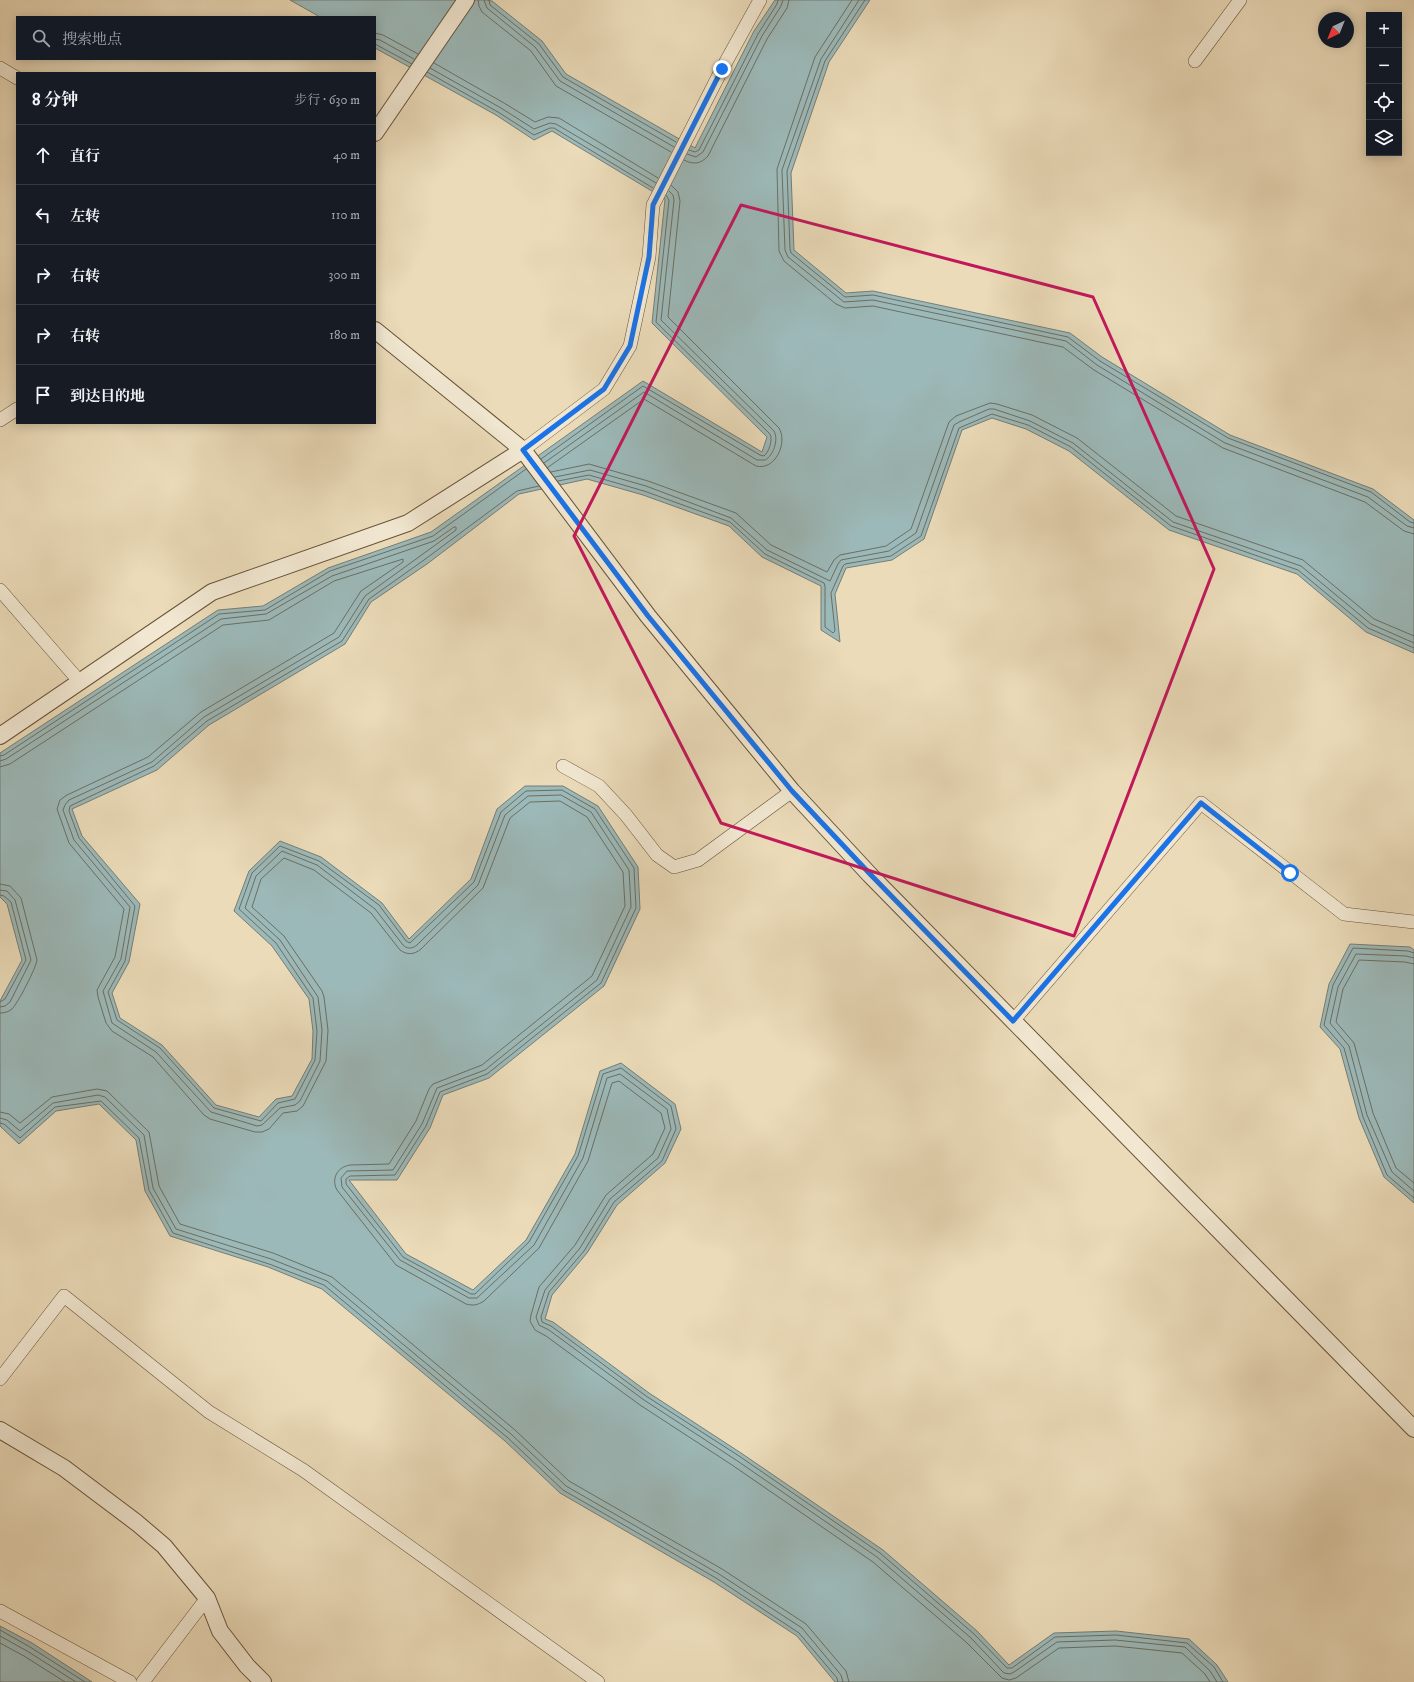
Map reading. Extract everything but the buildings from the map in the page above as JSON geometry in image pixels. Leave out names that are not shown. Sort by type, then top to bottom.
[{"type":"street","points":[[376,132],[466,0]]},
{"type":"street","points":[[0,736],[212,592],[408,523],[526,455],[604,389],[630,346],[649,257],[653,205],[722,69],[760,0]]},
{"type":"street","points":[[1195,61],[1240,0]]},
{"type":"street","points":[[0,68],[16,77]]},
{"type":"street","points":[[376,331],[526,455],[648,616],[792,791],[870,874],[1013,1021],[1414,1429]]},
{"type":"street","points":[[0,420],[16,410]]},
{"type":"street","points":[[0,590],[80,682]]},
{"type":"street","points":[[563,766],[599,786],[626,815],[657,855],[674,867],[698,860],[792,791]]},
{"type":"street","points":[[1013,1021],[1201,803],[1344,914],[1414,922]]},
{"type":"street","points":[[0,1379],[64,1296],[209,1412],[303,1470],[598,1682]]},
{"type":"street","points":[[0,1430],[64,1468],[137,1523],[164,1546],[207,1598],[220,1631],[247,1666],[264,1682]]},
{"type":"street","points":[[143,1682],[207,1598]]},
{"type":"street","points":[[0,1611],[130,1682]]},
{"type":"highlighted area","points":[[741,205],[1093,297],[1214,569],[1074,936],[721,823],[574,536]]},
{"type":"water","points":[[290,0],[492,1],[542,41],[566,74],[695,148],[754,31],[775,0],[870,0],[829,62],[791,173],[794,250],[846,293],[873,291],[1070,333],[1102,357],[1230,435],[1373,489],[1414,520],[1414,653],[1366,632],[1297,574],[1169,530],[1069,451],[1026,429],[992,418],[962,430],[924,539],[892,560],[846,568],[835,594],[840,642],[821,630],[821,586],[762,557],[729,526],[643,495],[587,479],[519,494],[427,564],[371,602],[345,644],[209,725],[157,770],[72,809],[82,836],[140,904],[129,962],[112,993],[120,1018],[162,1045],[216,1105],[259,1117],[276,1099],[292,1096],[312,1059],[313,1031],[309,999],[272,946],[234,911],[249,871],[280,841],[321,857],[382,903],[409,939],[471,879],[497,809],[525,786],[563,786],[598,806],[638,867],[640,909],[604,986],[489,1078],[443,1095],[430,1128],[397,1180],[349,1180],[406,1254],[473,1290],[526,1240],[575,1154],[600,1071],[621,1063],[675,1104],[681,1129],[665,1163],[617,1205],[587,1253],[552,1295],[545,1319],[553,1322],[649,1393],[741,1453],[883,1550],[977,1631],[1009,1665],[1054,1633],[1116,1631],[1189,1639],[1217,1665],[1228,1682],[835,1682],[797,1636],[714,1582],[560,1493],[505,1441],[322,1289],[268,1267],[170,1236],[145,1191],[136,1140],[99,1104],[56,1111],[19,1144],[0,1126],[0,1001],[22,960],[7,904],[0,897],[0,753],[218,610],[263,606],[328,568],[431,532],[643,381],[762,452],[767,437],[652,323],[665,199],[552,131],[534,140],[496,115],[376,49],[376,16],[318,16]]},
{"type":"water","points":[[1350,944],[1410,947],[1414,950],[1414,1203],[1384,1177],[1359,1118],[1340,1049],[1320,1027],[1329,984]]},
{"type":"water","points":[[0,1626],[32,1643],[92,1682],[0,1682]]},
{"type":"route","points":[[722,69],[653,205],[649,257],[630,346],[604,389],[523,450],[648,616],[792,791],[870,874],[1013,1021],[1201,803],[1290,873]]}]
